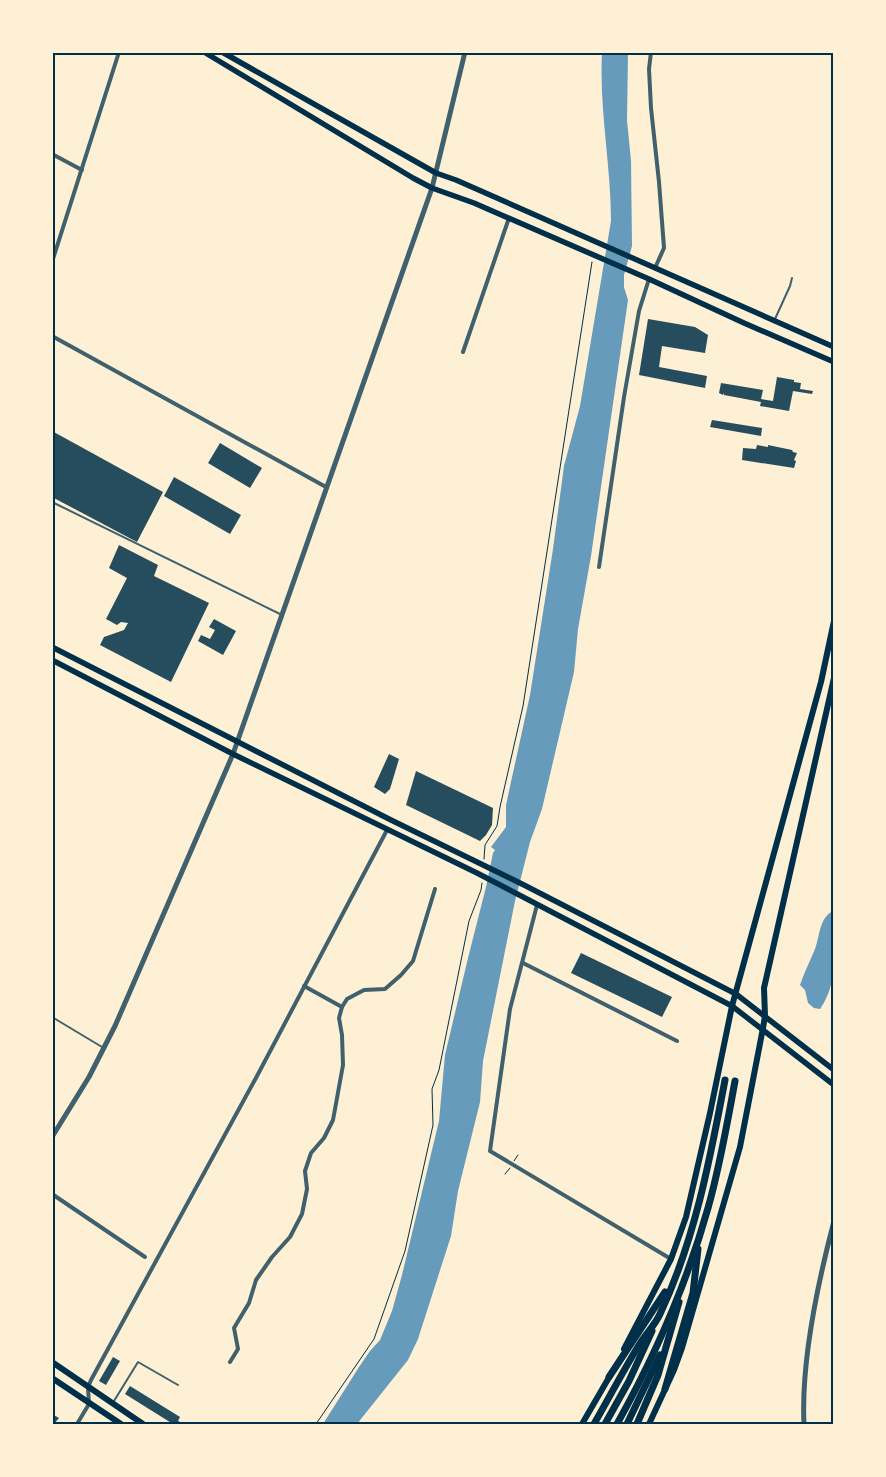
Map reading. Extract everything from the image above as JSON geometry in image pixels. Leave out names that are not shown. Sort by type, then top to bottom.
[{"type":"highway","points":[[605,1424],[629,1381],[674,1279],[706,1179],[726,1080]]},
{"type":"highway","points":[[617,1424],[634,1394],[682,1287],[700,1236],[717,1173],[735,1081]]},
{"type":"highway","points":[[665,1389],[693,1293],[700,1236]]},
{"type":"highway","points":[[609,1378],[674,1279]]},
{"type":"highway","points":[[627,1424],[641,1406],[658,1376],[668,1337],[676,1317],[682,1287]]},
{"type":"highway","points":[[594,1424],[639,1345],[659,1316]]},
{"type":"highway","points":[[636,1424],[641,1406]]},
{"type":"main road","points":[[204,52],[432,188],[509,218],[834,362]]},
{"type":"main road","points":[[222,52],[436,173],[456,180],[834,347]]},
{"type":"main road","points":[[582,1424],[609,1378],[671,1259],[686,1217],[698,1169],[732,1006],[821,682],[834,621]]},
{"type":"main road","points":[[52,647],[736,994],[834,1070]]},
{"type":"main road","points":[[52,660],[233,754],[476,873],[732,1006],[763,1028],[834,1085]]},
{"type":"main road","points":[[648,1424],[674,1370],[688,1331],[740,1147],[765,1016],[764,988],[834,678]]},
{"type":"main road","points":[[52,1362],[143,1424]]},
{"type":"main road","points":[[52,1378],[121,1424]]},
{"type":"street","points":[[52,262],[119,52]]},
{"type":"street","points":[[52,1137],[89,1077],[115,1026],[233,754],[432,188],[464,52]]},
{"type":"street","points":[[651,52],[649,69],[651,108],[664,248],[655,268]]},
{"type":"street","points":[[52,154],[82,170]]},
{"type":"street","points":[[463,352],[509,218]]},
{"type":"street","points":[[599,568],[624,397],[639,311],[649,279]]},
{"type":"street","points":[[52,336],[326,487]]},
{"type":"street","points":[[77,1424],[89,1404],[88,1387],[387,830]]},
{"type":"street","points":[[230,1362],[238,1349],[234,1328],[249,1303],[256,1280],[290,1237],[302,1214],[307,1188],[305,1171],[312,1153],[324,1138],[333,1120],[343,1065],[342,1035],[339,1018],[342,1007],[347,999],[364,990],[385,989],[413,961],[435,889]]},
{"type":"street","points":[[537,905],[510,1010],[490,1151],[671,1259]]},
{"type":"street","points":[[523,963],[677,1041]]},
{"type":"street","points":[[304,986],[342,1007]]},
{"type":"street","points":[[52,1194],[145,1257]]},
{"type":"street","points":[[804,1424],[803,1408],[809,1346],[820,1278],[834,1221]]},
{"type":"lane","points":[[774,321],[792,278]]},
{"type":"lane","points":[[52,502],[282,615]]},
{"type":"lane","points":[[52,1017],[104,1048]]},
{"type":"lane","points":[[112,1404],[138,1362],[178,1386]]},
{"type":"path","points":[[481,863],[485,845],[497,826],[523,706],[593,256]]},
{"type":"path","points":[[316,1424],[374,1339],[405,1251],[433,1125],[432,1089],[439,1070],[469,921],[481,890],[482,881]]},
{"type":"water","points":[[602,53],[628,53],[627,120],[631,161],[632,246],[624,275],[624,287],[628,300],[591,556],[578,629],[574,672],[542,809],[530,842],[515,901],[483,1061],[480,1102],[458,1191],[451,1236],[418,1339],[408,1360],[357,1424],[323,1424],[359,1367],[380,1340],[392,1311],[439,1121],[445,1055],[495,850],[491,847],[506,827],[506,805],[530,695],[564,466],[580,406],[611,221],[602,95]]},
{"type":"water","points":[[833,911],[835,949],[833,974],[831,987],[820,1009],[814,1008],[808,1003],[805,990],[800,985],[815,949],[822,923],[828,914]]},
{"type":"building","points":[[648,319],[695,327],[708,335],[705,353],[662,346],[659,367],[707,376],[705,388],[639,375]]},
{"type":"building","points":[[777,377],[801,383],[800,389],[813,391],[812,394],[793,391],[789,411],[760,406],[761,402],[719,393],[721,383],[763,390],[761,399],[773,401]]},
{"type":"building","points":[[712,420],[762,428],[761,436],[710,427]]},
{"type":"building","points":[[52,431],[163,492],[137,542],[52,497]]},
{"type":"building","points":[[220,443],[262,468],[250,488],[208,463]]},
{"type":"building","points":[[757,445],[768,447],[768,445],[792,450],[797,453],[794,460],[796,461],[794,468],[742,460],[743,448],[756,449]]},
{"type":"building","points":[[174,477],[241,515],[230,534],[164,496]]},
{"type":"building","points":[[119,545],[158,565],[154,576],[209,603],[171,682],[100,645],[104,637],[124,630],[128,623],[121,622],[117,625],[106,619],[127,578],[109,568]]},
{"type":"building","points":[[214,619],[236,631],[223,655],[198,641],[201,635],[210,639],[215,630],[209,627]]},
{"type":"building","points":[[389,754],[399,759],[390,789],[385,794],[374,787]]},
{"type":"building","points":[[416,771],[493,808],[492,825],[480,841],[406,805]]},
{"type":"building","points":[[581,953],[672,997],[662,1017],[571,973]]},
{"type":"building","points":[[113,1357],[120,1361],[106,1385],[99,1381]]},
{"type":"building","points":[[130,1386],[180,1417],[178,1421],[185,1424],[173,1424],[125,1394]]},
{"type":"building","points":[[52,1414],[59,1418],[54,1424],[52,1424]]}]
